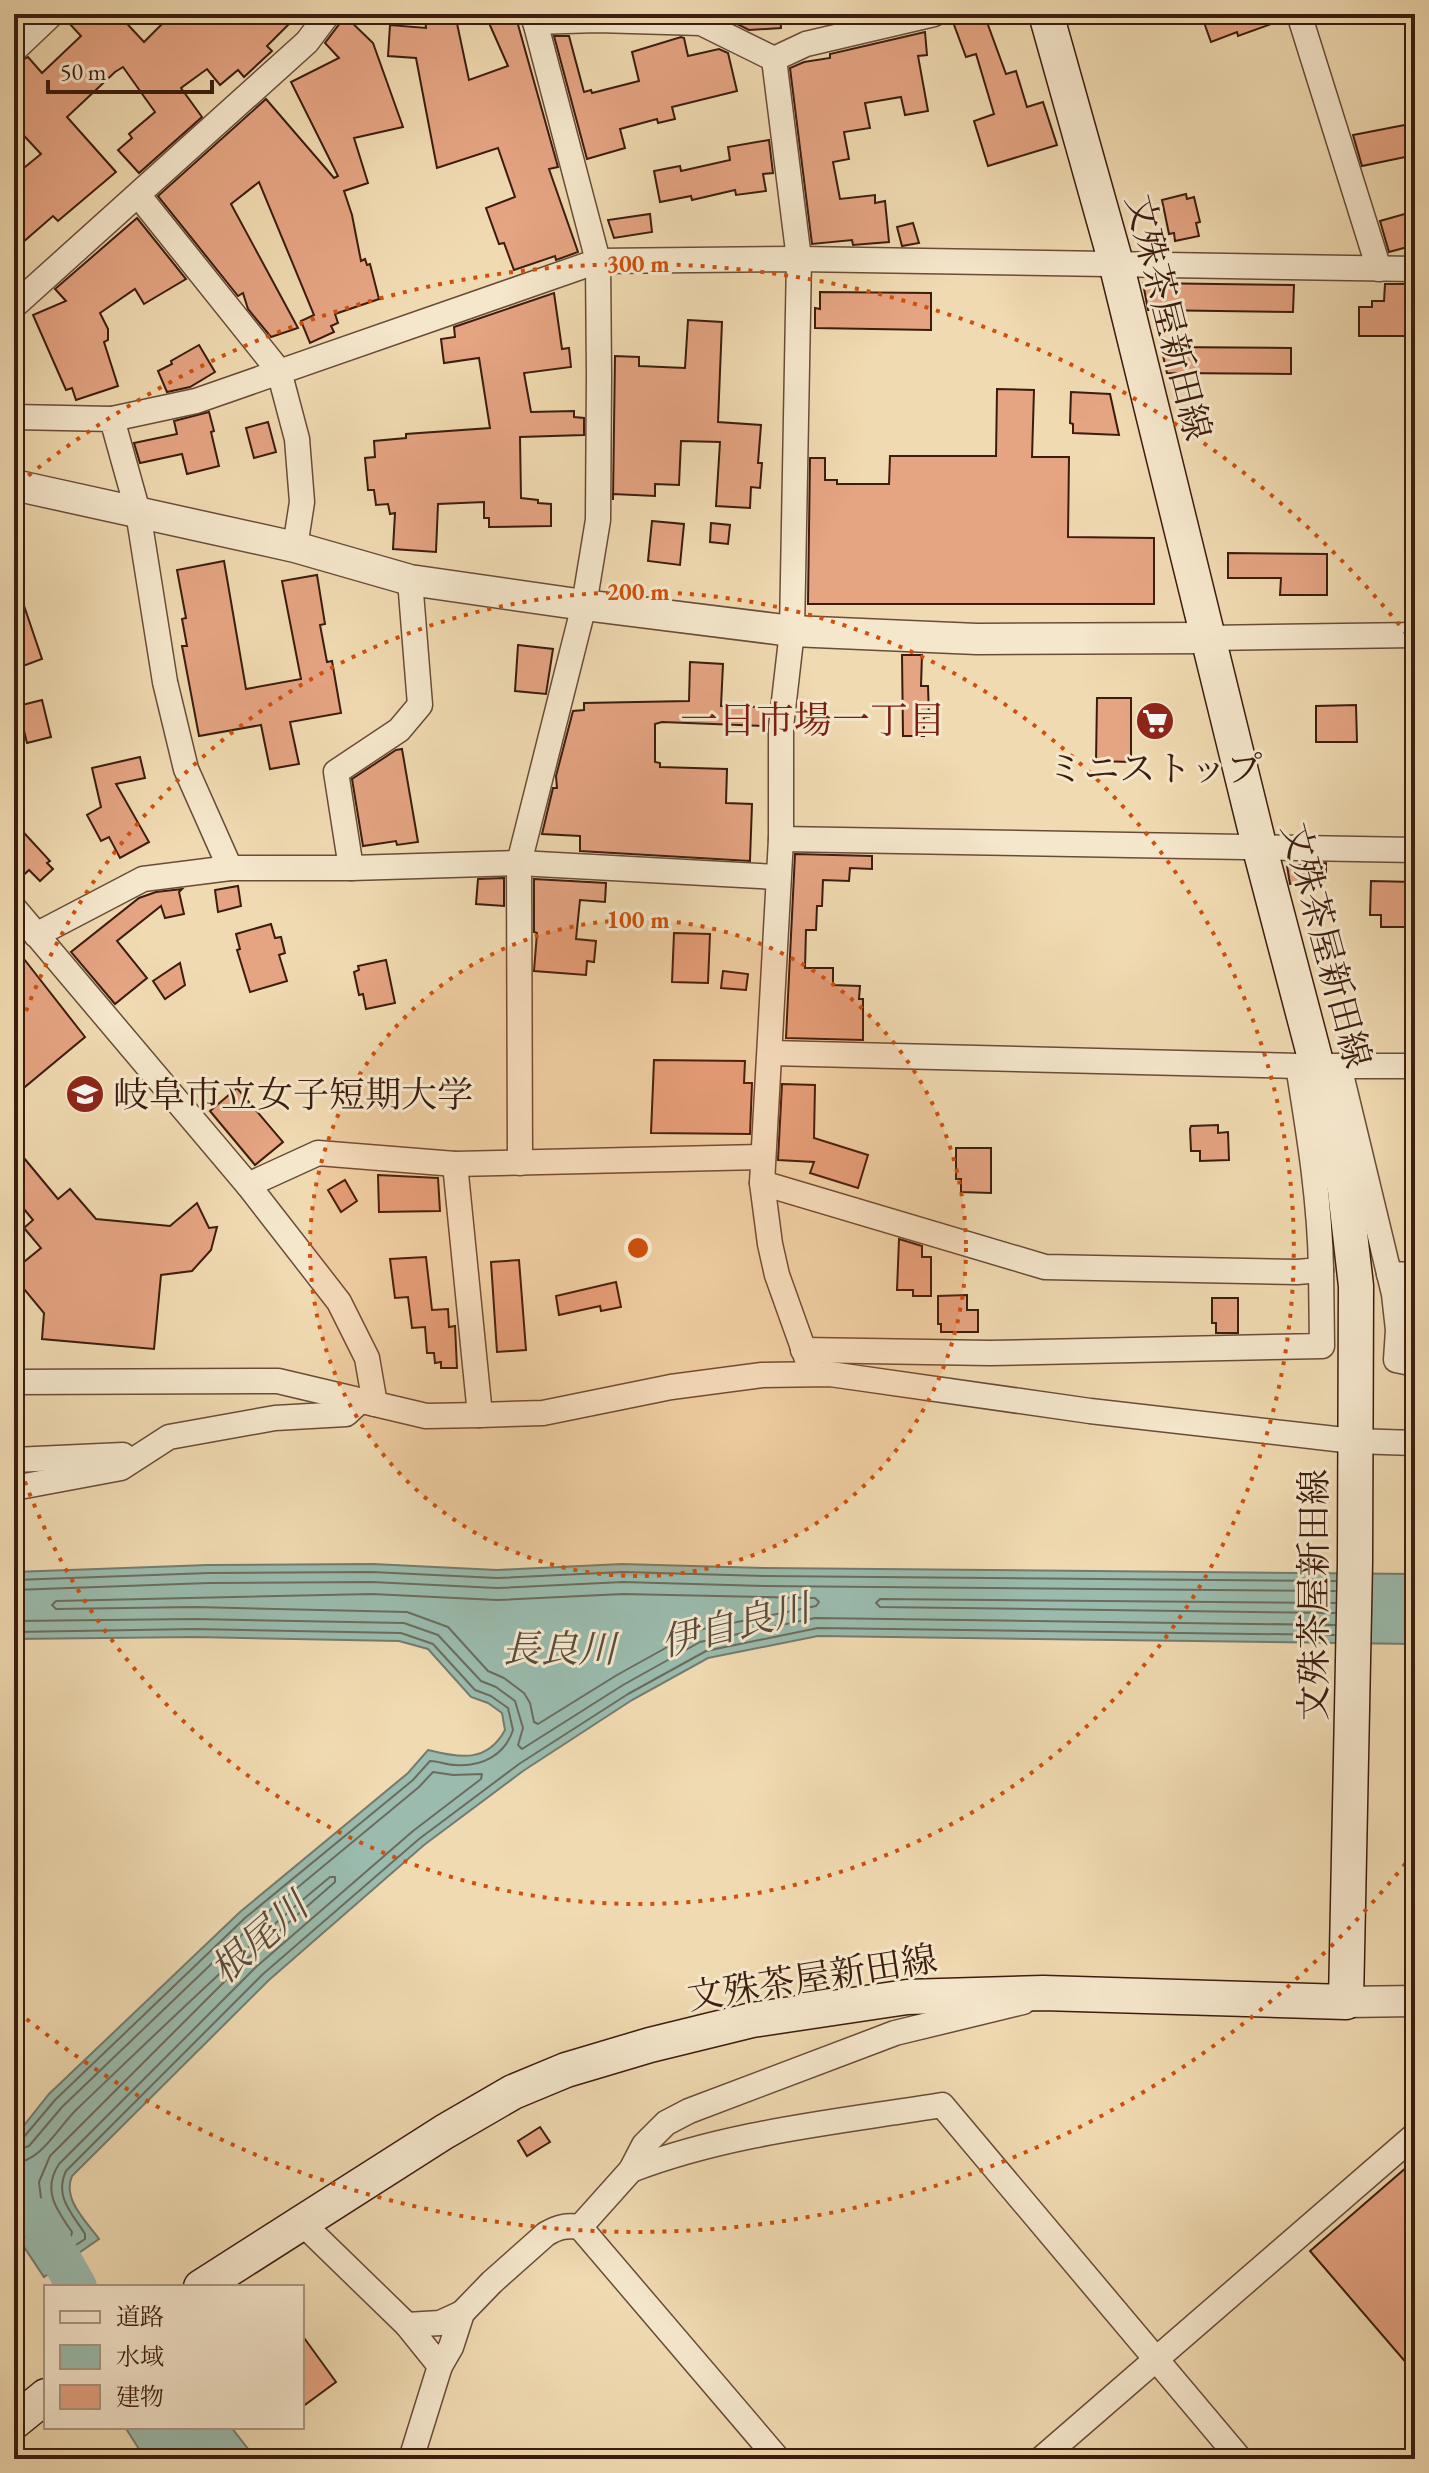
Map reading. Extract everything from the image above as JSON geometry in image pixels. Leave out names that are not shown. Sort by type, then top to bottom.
[{"type":"main road","name":"文殊茶屋新田線","points":[[204,2285],[513,2092],[566,2070],[650,2045],[752,2020],[907,1997],[1043,1993],[1346,2002],[1356,1286],[1345,1190],[1318,1066],[1260,849],[1116,263],[1046,14]]},
{"type":"main road","points":[[14,2422],[44,2398]]},
{"type":"street","points":[[14,50],[52,14]]},
{"type":"street","points":[[14,306],[307,42],[328,14]]},
{"type":"street","points":[[774,59],[806,44],[934,14]]},
{"type":"street","points":[[1299,14],[1379,269]]},
{"type":"street","points":[[520,1163],[519,863],[584,605],[598,520],[598,261],[534,18],[701,23],[774,59]]},
{"type":"street","points":[[774,59],[799,259],[792,631],[781,727],[781,839],[770,1053],[761,1157],[770,1244],[777,1275],[808,1362]]},
{"type":"street","points":[[139,196],[279,371],[297,439],[302,502],[295,547]]},
{"type":"street","points":[[14,417],[112,419],[196,401],[598,261],[799,259],[1415,269]]},
{"type":"street","points":[[112,419],[138,512],[165,682],[186,769],[230,868]]},
{"type":"street","points":[[14,485],[295,547],[410,580],[792,631],[977,639],[1415,635]]},
{"type":"street","points":[[351,868],[336,772],[399,730],[420,705],[410,580]]},
{"type":"street","points":[[781,839],[1415,850]]},
{"type":"street","points":[[36,935],[143,879],[230,868],[519,863],[777,877]]},
{"type":"street","points":[[14,908],[248,1185],[339,1302],[367,1358],[368,1402]]},
{"type":"street","points":[[770,1053],[1415,1066]]},
{"type":"street","points":[[14,1382],[278,1381],[426,1416],[480,1415],[543,1413],[671,1387],[762,1375],[808,1362],[990,1353],[1322,1346],[1320,1222],[1313,1156],[1318,1066]]},
{"type":"street","points":[[1318,1066],[1389,1274],[1398,1330],[1396,1360],[1415,1364]]},
{"type":"street","points":[[248,1185],[318,1153],[455,1164],[761,1157]]},
{"type":"street","points":[[455,1164],[480,1415]]},
{"type":"street","points":[[762,1183],[1045,1267],[1321,1270]]},
{"type":"street","points":[[1389,1274],[1415,1275]]},
{"type":"street","points":[[808,1362],[1354,1455],[1415,1443]]},
{"type":"street","points":[[14,1488],[121,1468],[169,1437],[275,1418],[346,1414],[368,1402]]},
{"type":"street","points":[[14,1460],[141,1454]]},
{"type":"street","points":[[580,2227],[631,2170],[644,2145],[666,2123],[689,2111],[895,2033],[1014,2007],[1043,1993]]},
{"type":"street","points":[[1346,2002],[1415,2001]]},
{"type":"street","points":[[631,2170],[665,2156],[736,2138],[942,2105],[1240,2459]]},
{"type":"street","points":[[1041,2459],[1415,2135]]},
{"type":"street","points":[[301,2222],[407,2325],[440,2366]]},
{"type":"street","points":[[407,2325],[440,2323],[462,2313],[546,2234],[569,2225],[580,2227],[778,2459]]},
{"type":"street","points":[[411,2459],[440,2366],[451,2347],[462,2313]]},
{"type":"street","points":[[426,2459],[432,2417],[431,2399]]},
{"type":"water","name":"長良川","points":[[373,1564],[497,1570],[622,1564],[1415,1574],[1415,1644],[818,1636],[708,1658],[632,1700],[523,1771],[424,1845],[269,1980],[72,2176],[70,2193],[73,2201],[99,2239],[44,2277],[14,2232],[14,2138],[49,2094],[240,1912],[408,1773],[428,1750],[462,1756],[481,1753],[498,1741],[505,1730],[502,1713],[488,1703],[471,1697],[428,1649],[399,1641],[195,1637],[14,1639],[14,1572],[208,1565]]},
{"type":"water","points":[[126,2429],[233,2429],[256,2459],[129,2459],[139,2449]]},
{"type":"building","points":[[67,14],[118,14],[144,42],[172,14],[299,14],[267,46],[272,51],[244,77],[238,70],[220,85],[207,69],[181,88],[202,117],[139,173],[118,150],[132,138],[129,134],[155,112],[123,67],[115,72],[67,117],[116,172],[58,221],[53,216],[14,250],[14,176],[41,154],[14,125],[14,65],[28,57],[42,73],[81,36],[66,20]]},
{"type":"building","points":[[343,14],[373,43],[403,127],[354,138],[368,183],[344,191],[361,261],[365,259],[367,265],[370,264],[379,299],[335,314],[338,323],[331,326],[334,332],[310,343],[301,321],[314,315],[259,182],[231,204],[298,328],[271,337],[248,309],[243,293],[238,296],[158,196],[266,99],[334,178],[338,176],[291,82],[339,58],[325,43]]},
{"type":"building","points":[[455,14],[469,80],[508,66],[485,14],[515,14],[558,167],[549,169],[578,252],[514,270],[504,243],[499,244],[486,208],[515,197],[498,148],[437,168],[416,58],[388,56],[390,25],[426,28],[425,19]]},
{"type":"building","points":[[725,14],[780,14],[781,28],[749,30],[725,18]]},
{"type":"building","points":[[950,14],[984,14],[1006,74],[1016,71],[1027,107],[1043,102],[1057,145],[988,166],[974,121],[994,114],[976,54],[966,57]]},
{"type":"building","points":[[1201,14],[1284,14],[1285,19],[1211,42]]},
{"type":"building","points":[[925,32],[927,55],[918,56],[928,111],[905,115],[901,97],[865,103],[870,128],[844,132],[849,159],[833,162],[840,199],[875,195],[875,203],[885,201],[889,242],[853,245],[852,240],[812,244],[790,68],[804,62],[830,58],[830,54]]},
{"type":"building","points":[[554,36],[569,36],[584,92],[591,90],[592,93],[639,81],[632,52],[681,37],[684,38],[688,56],[719,49],[728,53],[737,91],[672,107],[675,119],[658,123],[657,119],[620,129],[625,148],[587,159]]},
{"type":"building","points":[[1415,123],[1415,155],[1362,166],[1353,135]]},
{"type":"building","points":[[769,140],[773,173],[763,174],[766,191],[736,195],[735,190],[692,200],[691,196],[660,202],[654,171],[680,166],[681,171],[730,160],[728,147]]},
{"type":"building","points":[[1186,194],[1187,199],[1194,197],[1200,222],[1196,223],[1199,236],[1175,241],[1174,233],[1169,234],[1162,200]]},
{"type":"building","points":[[1415,211],[1415,245],[1389,252],[1380,221]]},
{"type":"building","points":[[650,214],[652,232],[614,238],[608,220]]},
{"type":"building","points":[[137,218],[186,279],[144,304],[135,289],[100,313],[108,329],[108,340],[104,342],[118,386],[76,400],[72,388],[66,390],[33,315],[66,301],[55,289]]},
{"type":"building","points":[[913,223],[919,243],[902,246],[897,227]]},
{"type":"building","points":[[1143,283],[1294,285],[1293,312],[1148,310]]},
{"type":"building","points":[[1385,284],[1413,284],[1412,336],[1359,336],[1359,307],[1372,307],[1372,301],[1384,301]]},
{"type":"building","points":[[820,292],[931,293],[931,330],[815,328],[815,308],[820,309]]},
{"type":"building","points":[[554,293],[562,349],[569,348],[571,367],[524,373],[531,412],[574,411],[574,417],[584,418],[584,435],[520,437],[521,498],[551,504],[551,526],[489,527],[489,518],[484,518],[484,502],[438,504],[436,552],[393,549],[395,513],[390,514],[388,504],[376,505],[374,490],[368,490],[365,458],[375,457],[374,441],[406,438],[406,434],[490,428],[479,358],[444,363],[441,339],[455,337],[454,327]]},
{"type":"building","points":[[688,320],[722,322],[718,422],[761,425],[760,488],[751,487],[750,508],[716,506],[720,442],[681,441],[679,485],[655,484],[655,496],[613,494],[615,356],[639,357],[639,366],[685,368]]},
{"type":"building","points":[[199,345],[215,372],[190,387],[167,392],[158,371]]},
{"type":"building","points":[[1161,347],[1291,348],[1291,374],[1167,373]]},
{"type":"building","points":[[997,389],[1034,390],[1032,457],[1069,457],[1068,537],[1154,538],[1154,604],[808,604],[810,458],[825,458],[825,480],[837,480],[837,484],[889,484],[890,456],[996,456]]},
{"type":"building","points":[[1071,392],[1110,394],[1119,435],[1073,433],[1073,424],[1070,423]]},
{"type":"building","points":[[209,412],[219,466],[187,474],[182,454],[140,463],[134,443],[177,434],[174,421]]},
{"type":"building","points":[[268,422],[276,452],[254,458],[246,428]]},
{"type":"building","points":[[652,521],[684,524],[680,565],[648,561]]},
{"type":"building","points":[[711,523],[730,525],[728,544],[710,542]]},
{"type":"building","points":[[1228,553],[1327,554],[1327,595],[1280,595],[1281,578],[1228,578]]},
{"type":"building","points":[[224,561],[246,689],[301,679],[282,581],[317,575],[325,624],[320,625],[327,662],[332,661],[341,713],[290,722],[299,764],[270,769],[261,725],[199,736],[182,646],[187,646],[182,619],[186,618],[177,570]]},
{"type":"building","points":[[14,585],[17,585],[42,659],[23,666],[14,641]]},
{"type":"building","points":[[518,645],[553,649],[546,694],[515,691]]},
{"type":"building","points":[[902,655],[922,655],[921,686],[928,686],[929,717],[924,717],[924,736],[903,736]]},
{"type":"building","points":[[690,662],[723,664],[721,706],[765,707],[764,726],[655,724],[655,762],[660,763],[660,767],[727,769],[726,803],[752,804],[750,861],[580,851],[580,836],[542,834],[553,788],[557,788],[556,776],[573,711],[584,710],[584,703],[689,701]]},
{"type":"building","points":[[1097,698],[1131,698],[1131,762],[1096,761]]},
{"type":"building","points":[[42,700],[51,737],[27,743],[18,706]]},
{"type":"building","points":[[1356,705],[1357,742],[1316,742],[1316,706]]},
{"type":"building","points":[[402,749],[418,842],[397,845],[396,841],[363,846],[352,779]]},
{"type":"building","points":[[140,757],[145,778],[116,784],[149,842],[120,858],[109,837],[101,841],[87,815],[101,807],[92,768]]},
{"type":"building","points":[[14,822],[50,861],[47,863],[53,869],[40,881],[29,870],[14,884]]},
{"type":"building","points":[[795,854],[872,856],[872,869],[850,868],[849,881],[823,880],[822,906],[817,906],[816,930],[806,930],[805,968],[833,968],[833,985],[860,986],[863,1040],[786,1038]]},
{"type":"building","points":[[1326,863],[1326,881],[1290,884],[1287,866]]},
{"type":"building","points":[[504,878],[504,906],[476,904],[478,879]]},
{"type":"building","points":[[534,879],[606,883],[605,902],[580,900],[576,939],[596,941],[594,962],[587,961],[586,975],[534,971],[537,933],[534,932]]},
{"type":"building","points":[[1371,881],[1415,882],[1415,927],[1381,927],[1381,915],[1370,915]]},
{"type":"building","points":[[238,886],[241,906],[218,912],[215,890]]},
{"type":"building","points":[[182,889],[179,892],[184,914],[165,918],[161,906],[117,941],[147,978],[115,1004],[71,952],[139,898]]},
{"type":"building","points":[[271,924],[275,938],[281,937],[285,953],[279,955],[287,981],[250,992],[237,950],[240,949],[236,934]]},
{"type":"building","points":[[674,933],[710,934],[708,983],[672,982]]},
{"type":"building","points":[[24,959],[85,1037],[14,1096],[14,967]]},
{"type":"building","points":[[386,960],[395,1003],[366,1009],[354,972],[359,970],[358,966]]},
{"type":"building","points":[[180,963],[185,985],[165,999],[153,981]]},
{"type":"building","points":[[723,971],[748,974],[746,990],[721,988]]},
{"type":"building","points":[[654,1060],[745,1061],[744,1083],[752,1083],[750,1134],[651,1133]]},
{"type":"building","points":[[782,1084],[815,1085],[814,1138],[868,1155],[858,1188],[810,1173],[814,1162],[778,1160]]},
{"type":"building","points":[[237,1088],[283,1142],[255,1165],[210,1111]]},
{"type":"building","points":[[1218,1125],[1218,1133],[1228,1132],[1229,1160],[1200,1161],[1200,1151],[1191,1151],[1191,1126]]},
{"type":"building","points":[[14,1146],[58,1199],[70,1189],[96,1219],[170,1226],[197,1203],[209,1228],[217,1227],[211,1250],[192,1271],[161,1275],[154,1349],[42,1339],[44,1313],[14,1277],[14,1270],[41,1248],[24,1228],[33,1220],[14,1197]]},
{"type":"building","points":[[956,1148],[991,1148],[991,1193],[961,1192],[961,1179],[956,1179]]},
{"type":"building","points":[[378,1175],[438,1178],[440,1211],[379,1212]]},
{"type":"building","points":[[345,1180],[357,1201],[341,1212],[328,1190]]},
{"type":"building","points":[[899,1239],[922,1246],[922,1257],[931,1257],[931,1296],[913,1296],[913,1290],[897,1290]]},
{"type":"building","points":[[426,1257],[432,1310],[448,1309],[449,1327],[455,1326],[457,1368],[441,1368],[441,1362],[435,1363],[434,1353],[427,1353],[425,1327],[412,1328],[408,1297],[395,1298],[390,1259]]},
{"type":"building","points":[[519,1260],[526,1350],[497,1352],[491,1262]]},
{"type":"building","points":[[616,1282],[621,1307],[601,1311],[600,1306],[559,1315],[556,1296]]},
{"type":"building","points":[[967,1295],[967,1310],[978,1310],[978,1332],[941,1332],[938,1296]]},
{"type":"building","points":[[1212,1298],[1238,1298],[1238,1333],[1216,1333],[1216,1323],[1212,1323]]},
{"type":"building","points":[[540,2127],[550,2142],[527,2156],[518,2141]]},
{"type":"building","points":[[1415,2160],[1415,2373],[1310,2251]]},
{"type":"building","points":[[304,2338],[336,2382],[304,2406]]},
{"type":"waterway","name":"根尾川","points":[[38,2218],[76,2285]]},
{"type":"place","name":"ミニストップ","points":[[1155,721]]},
{"type":"place","name":"岐阜市立女子短期大学","points":[[85,1094]]},
{"type":"district","name":"一日市場一丁目","points":[[813,720]]},
{"type":"water label","name":"伊自良川","points":[[735,1625]]}]
